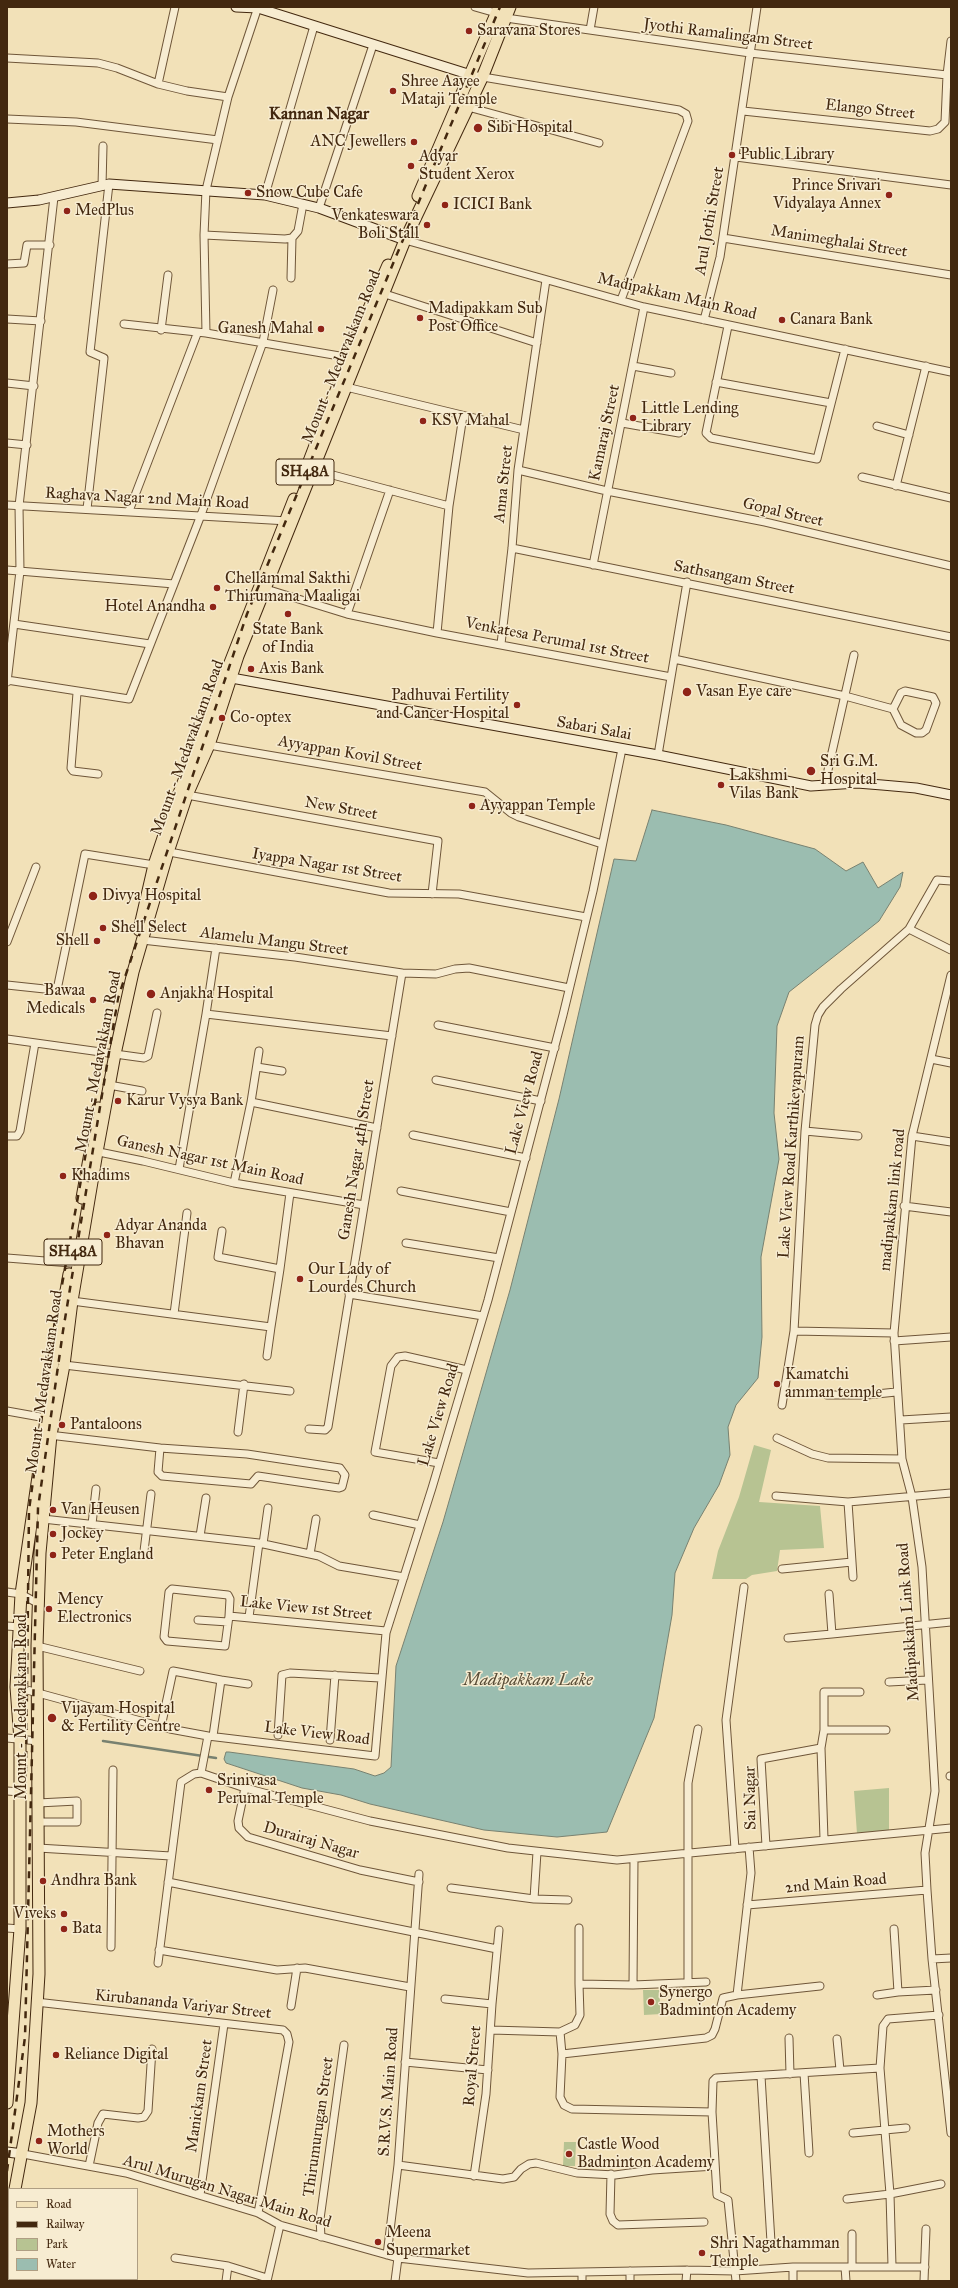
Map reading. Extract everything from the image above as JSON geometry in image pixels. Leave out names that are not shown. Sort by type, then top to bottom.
[{"type":"main road","points":[[236,7],[258,7],[373,45],[471,75]]},
{"type":"main road","name":"Mount - Medavakkam Road","points":[[7,2103],[9,2048],[20,1929],[20,1740],[16,1688],[20,1594],[48,1435],[64,1365],[93,1151],[109,1085],[112,1054],[164,851],[172,811],[402,239],[471,75],[500,13],[510,7]]},
{"type":"main road","name":"Mount - Medavakkam Road","points":[[15,2188],[23,2154],[30,2103],[39,1974],[37,1646],[48,1435],[46,1418],[51,1374],[71,1262],[112,1054],[154,865],[164,851],[209,745],[227,677],[266,589],[289,521],[314,470],[346,386],[353,358],[385,294],[402,239],[482,78],[500,13]]},
{"type":"main road","points":[[7,203],[54,197],[106,185],[206,190],[265,195],[319,208],[402,239]]},
{"type":"main road","name":"Sabari Salai","points":[[227,677],[658,755],[811,786],[857,783],[902,787],[951,795]]},
{"type":"main road","points":[[7,2152],[23,2154]]},
{"type":"street","points":[[158,84],[175,7]]},
{"type":"street","points":[[206,333],[204,235],[206,190],[228,97],[258,7]]},
{"type":"street","name":"Jyothi Ramalingam Street","points":[[475,7],[590,30],[750,53],[947,75]]},
{"type":"street","points":[[590,30],[594,7]]},
{"type":"street","name":"Arul Jothi Street","points":[[704,320],[723,238],[743,111],[757,7]]},
{"type":"street","points":[[265,195],[314,26]]},
{"type":"street","name":"Elango Street","points":[[743,111],[930,131],[938,129],[945,122],[949,86],[947,75],[951,41]]},
{"type":"street","points":[[319,208],[373,45]]},
{"type":"street","points":[[7,58],[98,63],[117,68],[158,84],[187,92],[228,97]]},
{"type":"street","points":[[471,75],[679,110],[686,114],[688,121],[621,300]]},
{"type":"street","points":[[468,108],[599,143]]},
{"type":"street","points":[[7,119],[76,122],[218,140]]},
{"type":"street","points":[[87,509],[104,358],[90,352],[106,185],[103,146]]},
{"type":"street","points":[[736,156],[951,185]]},
{"type":"street","points":[[54,197],[50,245],[19,506],[20,571],[14,624],[10,643],[7,681],[129,699],[201,515],[263,342],[273,290]]},
{"type":"street","points":[[291,278],[292,238],[298,231],[303,204]]},
{"type":"street","points":[[204,235],[286,239],[292,238]]},
{"type":"street","name":"Manimeghalai Street","points":[[723,238],[951,275]]},
{"type":"street","name":"Madipakkam Main Road","points":[[402,239],[644,307],[951,372]]},
{"type":"street","points":[[7,264],[24,263],[27,245],[50,245]]},
{"type":"street","points":[[161,330],[168,275]]},
{"type":"street","name":"Anna Street","points":[[501,644],[512,548],[518,470],[546,280]]},
{"type":"street","points":[[385,294],[537,343]]},
{"type":"street","name":"Kamaraj Street","points":[[593,565],[644,307]]},
{"type":"street","points":[[7,319],[41,321]]},
{"type":"street","points":[[124,324],[197,334],[206,333],[353,358]]},
{"type":"street","points":[[728,326],[706,432],[707,437],[815,459],[818,457],[845,349]]},
{"type":"street","points":[[128,511],[197,334]]},
{"type":"street","points":[[633,366],[671,373]]},
{"type":"street","points":[[896,486],[926,366]]},
{"type":"street","points":[[716,382],[831,403]]},
{"type":"street","points":[[7,383],[34,386]]},
{"type":"street","points":[[346,386],[524,430]]},
{"type":"street","points":[[437,633],[449,506],[463,416]]},
{"type":"street","points":[[622,424],[679,433]]},
{"type":"street","points":[[877,426],[909,435]]},
{"type":"street","points":[[7,443],[27,445]]},
{"type":"street","points":[[314,470],[449,506]]},
{"type":"street","name":"Gopal Street","points":[[518,470],[607,491],[765,522],[951,566]]},
{"type":"street","points":[[862,477],[951,498]]},
{"type":"street","points":[[347,614],[390,490]]},
{"type":"street","name":"Raghava Nagar 2nd Main Road","points":[[7,505],[289,521]]},
{"type":"street","name":"Sathsangam Street","points":[[512,548],[593,565],[687,582],[951,638]]},
{"type":"street","points":[[7,570],[174,584]]},
{"type":"street","points":[[658,755],[687,582]]},
{"type":"street","name":"Venkatesa Perumal 1st Street","points":[[266,589],[347,614],[437,633],[671,677]]},
{"type":"street","points":[[14,624],[150,644]]},
{"type":"street","points":[[830,784],[828,770],[854,655]]},
{"type":"street","points":[[674,659],[845,696],[893,709],[902,725],[916,733],[922,733],[926,730],[936,703],[933,697],[905,692],[901,693],[893,709]]},
{"type":"street","points":[[77,692],[71,768],[72,771],[98,774]]},
{"type":"street","name":"Ayyappan Kovil Street","points":[[209,745],[485,792],[511,813],[519,817],[602,844]]},
{"type":"street","name":"Lake View Road","points":[[16,1688],[38,1692],[93,1710],[210,1738],[375,1756],[380,1678],[386,1631],[404,1577],[483,1316],[526,1158],[555,1048],[586,917],[622,749]]},
{"type":"street","name":"New Street","points":[[187,795],[438,841],[432,894]]},
{"type":"street","name":"Iyappa Nagar 1st Street","points":[[164,851],[389,893],[459,894],[586,917]]},
{"type":"street","points":[[7,985],[54,990],[58,985],[85,854],[154,865]]},
{"type":"street","points":[[7,942],[36,867]]},
{"type":"street","name":"Lake View Road Karthikeyapuram","points":[[782,1405],[794,1331],[805,1131],[815,1025],[818,1015],[823,1007],[841,988],[909,929],[937,880],[951,881]]},
{"type":"street","points":[[909,929],[951,950]]},
{"type":"street","name":"Alamelu Mangu Street","points":[[142,940],[294,957],[402,973],[436,974],[456,969],[469,968],[569,988]]},
{"type":"street","points":[[179,1169],[216,948]]},
{"type":"street","name":"Ganesh Nagar 4th Street","points":[[309,1429],[322,1431],[328,1427],[402,973]]},
{"type":"street","name":"madipakkam link road","points":[[894,1337],[904,1206],[912,1136],[951,975]]},
{"type":"street","points":[[7,1039],[144,1058],[148,1056],[157,1013]]},
{"type":"street","points":[[206,1014],[392,1036]]},
{"type":"street","points":[[438,1025],[555,1048]]},
{"type":"street","points":[[7,1136],[17,1136],[20,1131],[35,1043]]},
{"type":"street","points":[[234,1184],[251,1102],[259,1051]]},
{"type":"street","points":[[931,1059],[951,1063]]},
{"type":"street","points":[[257,1067],[282,1071]]},
{"type":"street","points":[[436,1080],[541,1101]]},
{"type":"street","points":[[109,1085],[142,1091]]},
{"type":"street","points":[[251,1102],[376,1128]]},
{"type":"street","points":[[805,1131],[858,1136]]},
{"type":"street","points":[[413,1135],[526,1158]]},
{"type":"street","points":[[912,1136],[951,1142]]},
{"type":"street","name":"Ganesh Nagar 1st Main Road","points":[[93,1151],[179,1169],[234,1184],[364,1205]]},
{"type":"street","points":[[401,1191],[511,1212]]},
{"type":"street","points":[[267,1356],[290,1193]]},
{"type":"street","points":[[904,1206],[951,1212]]},
{"type":"street","points":[[174,1314],[187,1213]]},
{"type":"street","points":[[222,1232],[218,1257],[280,1268]]},
{"type":"street","points":[[406,1243],[499,1258]]},
{"type":"street","points":[[7,1258],[71,1262]]},
{"type":"street","points":[[350,1294],[483,1316]]},
{"type":"street","points":[[72,1301],[271,1327]]},
{"type":"street","points":[[794,1331],[894,1337],[951,1336]]},
{"type":"street","name":"Madipakkam Link Road","points":[[894,1337],[896,1392],[900,1420],[902,1459],[912,1497],[922,1567],[935,1791],[926,1853],[927,1890],[932,1960],[951,2133]]},
{"type":"street","points":[[439,1463],[375,1452],[391,1366],[398,1357],[405,1356],[467,1370]]},
{"type":"street","points":[[64,1365],[244,1384],[290,1391]]},
{"type":"street","points":[[238,1432],[244,1384]]},
{"type":"street","points":[[827,1395],[867,1396],[896,1392]]},
{"type":"street","points":[[7,1411],[46,1418]]},
{"type":"street","points":[[900,1420],[951,1417]]},
{"type":"street","points":[[48,1435],[160,1448],[247,1454],[340,1468],[345,1475],[342,1487],[339,1488],[258,1476],[251,1484],[162,1476],[158,1472],[160,1448]]},
{"type":"street","points":[[777,1438],[812,1454],[828,1458],[902,1459]]},
{"type":"street","points":[[92,1524],[96,1489]]},
{"type":"street","points":[[776,1496],[848,1502],[951,1493]]},
{"type":"street","points":[[144,1551],[151,1494]]},
{"type":"street","points":[[200,1536],[206,1498]]},
{"type":"street","points":[[848,1502],[853,1577]]},
{"type":"street","points":[[249,1617],[268,1508]]},
{"type":"street","points":[[373,1515],[420,1525]]},
{"type":"street","points":[[43,1519],[261,1544],[325,1558],[339,1566],[404,1577]]},
{"type":"street","points":[[310,1554],[316,1519]]},
{"type":"street","points":[[782,1569],[852,1562]]},
{"type":"street","points":[[735,1849],[726,1720],[744,1587]]},
{"type":"street","name":"Lake View 1st Street","points":[[175,1588],[228,1595],[230,1599],[229,1619],[225,1646],[168,1641],[164,1637],[169,1592],[175,1588]]},
{"type":"street","points":[[7,1592],[20,1594],[39,1604]]},
{"type":"street","points":[[829,1594],[832,1634]]},
{"type":"street","name":"Lake View 1st Street","points":[[229,1619],[249,1617],[386,1631]]},
{"type":"street","points":[[198,1620],[229,1619]]},
{"type":"street","points":[[788,1638],[925,1623],[951,1622]]},
{"type":"street","points":[[7,1626],[19,1627]]},
{"type":"street","points":[[37,1646],[140,1671]]},
{"type":"street","points":[[161,1727],[173,1670],[248,1684]]},
{"type":"street","points":[[278,1735],[282,1675],[290,1673],[380,1678]]},
{"type":"street","points":[[330,1740],[335,1675]]},
{"type":"street","points":[[202,1770],[210,1738],[221,1680]]},
{"type":"street","points":[[889,1682],[928,1680]]},
{"type":"street","points":[[824,1839],[821,1748],[824,1730],[824,1692],[860,1692]]},
{"type":"street","points":[[688,1982],[688,1783],[698,1729]]},
{"type":"street","points":[[824,1730],[886,1730]]},
{"type":"street","points":[[7,1738],[38,1741]]},
{"type":"street","name":"Sai Nagar","points":[[766,1846],[761,1759],[821,1748]]},
{"type":"street","points":[[111,1947],[113,1770]]},
{"type":"street","points":[[158,1964],[180,1782],[202,1770],[245,1788],[370,1821],[508,1848],[617,1860],[951,1828]]},
{"type":"street","name":"Durairaj Nagar","points":[[245,1788],[238,1821],[239,1828],[248,1837],[360,1870],[419,1882]]},
{"type":"street","points":[[7,1791],[20,1792]]},
{"type":"street","points":[[38,1802],[77,1801],[77,1822],[38,1822]]},
{"type":"street","points":[[737,1995],[751,1864],[749,1847]]},
{"type":"street","points":[[38,1848],[171,1856]]},
{"type":"street","points":[[534,1899],[537,1852]]},
{"type":"street","points":[[632,1985],[634,1859]]},
{"type":"street","name":"S.R.V.S. Main Road","points":[[387,2255],[398,2164],[419,1874]]},
{"type":"street","points":[[168,1882],[497,1949]]},
{"type":"street","points":[[451,1888],[534,1899],[568,1900]]},
{"type":"street","name":"2nd Main Road","points":[[747,1905],[927,1890]]},
{"type":"street","points":[[7,1928],[20,1929]]},
{"type":"street","points":[[491,2030],[560,2032],[575,2025],[580,2015],[579,1928]]},
{"type":"street","points":[[894,1929],[898,1992]]},
{"type":"street","points":[[492,2004],[499,1930]]},
{"type":"street","points":[[159,1950],[277,1970],[289,1971],[297,1968],[410,1987]]},
{"type":"street","points":[[932,1960],[951,1958]]},
{"type":"street","points":[[291,2006],[297,1968]]},
{"type":"street","points":[[579,1984],[632,1985],[706,1982]]},
{"type":"street","points":[[562,2054],[706,2038],[712,2035],[715,2029],[723,1998],[737,1995],[820,1986]]},
{"type":"street","points":[[877,1995],[898,1992],[936,1990]]},
{"type":"street","name":"Royal Street","points":[[445,1999],[492,2004],[488,2070],[474,2176]]},
{"type":"street","name":"Kirubananda Variyar Street","points":[[36,2002],[283,2030],[287,2034],[289,2042],[258,2213]]},
{"type":"street","points":[[892,2266],[890,2194],[880,2068],[883,2026],[888,2019],[939,2015]]},
{"type":"street","name":"Manickam Street","points":[[200,2195],[224,2024]]},
{"type":"street","points":[[560,2032],[562,2054],[560,2097],[564,2105],[572,2109],[712,2112]]},
{"type":"street","points":[[789,2038],[790,2074]]},
{"type":"street","points":[[837,2040],[840,2070]]},
{"type":"street","name":"Thirumurugan Street","points":[[321,2237],[320,2219],[344,2045]]},
{"type":"street","points":[[89,2166],[98,2123],[103,2114],[138,2118],[144,2117],[148,2112],[152,2049]]},
{"type":"street","points":[[405,2062],[488,2070]]},
{"type":"street","points":[[736,2281],[728,2200],[717,2195],[712,2112],[712,2085],[716,2078],[880,2068]]},
{"type":"street","points":[[804,2073],[809,2153]]},
{"type":"street","points":[[761,2076],[771,2242]]},
{"type":"street","points":[[853,2133],[906,2128]]},
{"type":"street","name":"Arul Murugan Nagar Main Road","points":[[23,2154],[126,2173],[258,2213],[280,2225],[398,2258],[528,2277],[582,2272],[687,2270],[735,2271],[793,2267],[892,2266],[925,2268]]},
{"type":"street","points":[[398,2164],[474,2176],[510,2178],[521,2168],[536,2163],[577,2173],[611,2174],[715,2166]]},
{"type":"street","points":[[611,2174],[610,2214],[613,2221],[618,2225],[704,2222]]},
{"type":"street","points":[[847,2199],[890,2194],[941,2184]]},
{"type":"street","points":[[175,2258],[228,2266],[267,2279],[280,2225]]},
{"type":"street","points":[[924,2281],[926,2229]]},
{"type":"street","points":[[846,2281],[852,2234]]},
{"type":"street","points":[[395,2281],[398,2258]]},
{"type":"street","points":[[226,2281],[228,2266]]},
{"type":"street","points":[[793,2267],[793,2281]]},
{"type":"street","points":[[686,2281],[687,2270]]},
{"type":"street","points":[[630,2271],[630,2281]]},
{"type":"street","points":[[582,2272],[582,2281]]},
{"type":"green space","points":[[754,1445],[771,1450],[759,1502],[820,1506],[824,1548],[780,1550],[777,1571],[752,1575],[746,1579],[712,1579],[718,1551],[739,1497]]},
{"type":"green space","points":[[889,1788],[889,1831],[857,1834],[854,1791]]},
{"type":"green space","name":"Synergo Badminton Academy","points":[[643,1990],[659,1990],[661,2014],[644,2015]]},
{"type":"green space","name":"Castle Wood Badminton Academy","points":[[564,2142],[576,2142],[575,2166],[563,2166]]},
{"type":"water","name":"Madipakkam Lake","points":[[652,810],[726,825],[815,849],[846,871],[863,862],[878,888],[903,872],[900,887],[879,921],[789,992],[777,1026],[774,1113],[779,1159],[761,1257],[762,1337],[758,1378],[736,1405],[728,1427],[730,1455],[719,1485],[694,1528],[675,1573],[672,1615],[654,1718],[607,1832],[557,1837],[484,1830],[370,1804],[341,1795],[302,1788],[226,1763],[224,1759],[226,1752],[229,1752],[354,1769],[375,1776],[384,1773],[391,1767],[396,1666],[443,1522],[510,1290],[559,1099],[614,859],[636,861]]},
{"type":"waterway","points":[[103,1741],[216,1758]]},
{"type":"railway","points":[[7,2171],[25,2037],[38,1508],[63,1331],[118,998],[247,614],[500,7]]},
{"type":"railway","points":[[26,1772],[29,1510],[54,1329],[98,1086]]},
{"type":"place","name":"Saravana Stores","points":[[469,31]]},
{"type":"place","name":"Shree Aayee Mataji Temple","points":[[393,91]]},
{"type":"place","name":"Sibi Hospital","points":[[478,128]]},
{"type":"place","name":"ANC Jewellers","points":[[414,142]]},
{"type":"place","name":"Public Library","points":[[732,155]]},
{"type":"place","name":"Adyar Student Xerox","points":[[411,166]]},
{"type":"place","name":"Snow Cube Cafe","points":[[248,193]]},
{"type":"place","name":"Prince Srivari Vidyalaya Annex","points":[[889,195]]},
{"type":"place","name":"ICICI Bank","points":[[445,205]]},
{"type":"place","name":"MedPlus","points":[[67,211]]},
{"type":"place","name":"Venkateswara Boli Stall","points":[[427,225]]},
{"type":"place","name":"Madipakkam Sub Post Office","points":[[420,318]]},
{"type":"place","name":"Canara Bank","points":[[782,320]]},
{"type":"place","name":"Ganesh Mahal","points":[[321,329]]},
{"type":"place","name":"Little Lending Library","points":[[633,418]]},
{"type":"place","name":"KSV Mahal","points":[[423,421]]},
{"type":"place","name":"Chellammal Sakthi Thirumana Maaligai","points":[[217,588]]},
{"type":"place","name":"Hotel Anandha","points":[[213,607]]},
{"type":"place","name":"State Bank of India","points":[[288,614]]},
{"type":"place","name":"Axis Bank","points":[[251,669]]},
{"type":"place","name":"Vasan Eye care","points":[[687,692]]},
{"type":"place","name":"Padhuvai Fertility and Cancer Hospital","points":[[517,705]]},
{"type":"place","name":"Co-optex","points":[[222,718]]},
{"type":"place","name":"Sri G.M. Hospital","points":[[811,771]]},
{"type":"place","name":"Lakshmi Vilas Bank","points":[[721,785]]},
{"type":"place","name":"Ayyappan Temple","points":[[472,806]]},
{"type":"place","name":"Divya Hospital","points":[[93,896]]},
{"type":"place","name":"Shell Select","points":[[103,928]]},
{"type":"place","name":"Shell","points":[[97,941]]},
{"type":"place","name":"Anjakha Hospital","points":[[151,994]]},
{"type":"place","name":"Bawaa Medicals","points":[[93,1000]]},
{"type":"place","name":"Karur Vysya Bank","points":[[118,1101]]},
{"type":"place","name":"Khadims","points":[[63,1176]]},
{"type":"place","name":"Adyar Ananda Bhavan","points":[[107,1235]]},
{"type":"place","name":"Our Lady of Lourdes Church","points":[[300,1279]]},
{"type":"place","name":"Kamatchi amman temple","points":[[777,1384]]},
{"type":"place","name":"Pantaloons","points":[[62,1425]]},
{"type":"place","name":"Van Heusen","points":[[53,1510]]},
{"type":"place","name":"Jockey","points":[[53,1534]]},
{"type":"place","name":"Peter England","points":[[53,1555]]},
{"type":"place","name":"Mency Electronics","points":[[49,1609]]},
{"type":"place","name":"Vijayam Hospital & Fertility Centre","points":[[52,1718]]},
{"type":"place","name":"Srinivasa Perumal Temple","points":[[209,1790]]},
{"type":"place","name":"Andhra Bank","points":[[43,1881]]},
{"type":"place","name":"Viveks","points":[[64,1914]]},
{"type":"place","name":"Bata","points":[[64,1929]]},
{"type":"place","name":"Synergo Badminton Academy","points":[[651,2002]]},
{"type":"place","name":"Reliance Digital","points":[[56,2055]]},
{"type":"place","name":"Mothers World","points":[[39,2141]]},
{"type":"place","name":"Castle Wood Badminton Academy","points":[[569,2154]]},
{"type":"place","name":"Meena Supermarket","points":[[378,2242]]},
{"type":"place","name":"Shri Nagathamman Temple","points":[[702,2253]]},
{"type":"district","name":"Kannan Nagar","points":[[319,115]]}]
